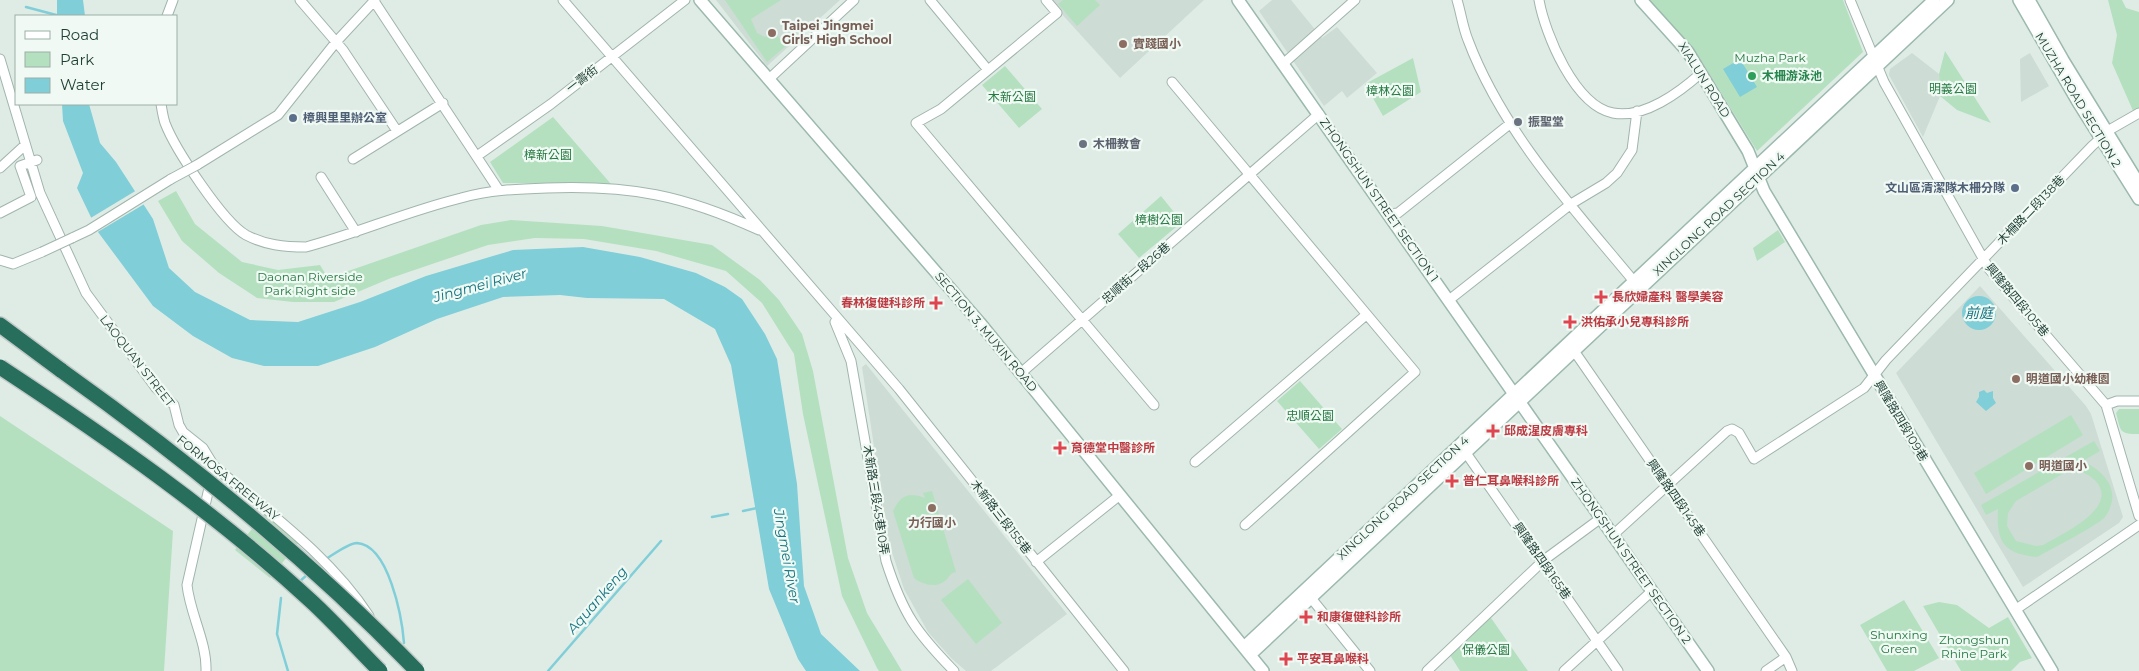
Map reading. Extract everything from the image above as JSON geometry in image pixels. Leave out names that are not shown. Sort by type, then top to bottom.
[{"type":"highway","points":[[0,325],[62,370]]},
{"type":"highway","name":"FORMOSA FREEWAY","points":[[0,333],[62,370],[147,431],[277,537],[333,588],[417,671]]},
{"type":"highway","points":[[0,367],[81,420],[216,521],[311,601],[380,671]]},
{"type":"main road","name":"SECTION 3, MUXIN ROAD","points":[[700,0],[1021,373],[1264,671]]},
{"type":"main road","name":"ZHONGSHUN STREET SECTION 1","points":[[1238,0],[1284,63],[1517,398]]},
{"type":"main road","name":"XIALUN ROAD","points":[[1641,0],[1680,41],[1748,151],[1757,173]]},
{"type":"main road","name":"XINGLONG ROAD SECTION 4","points":[[1875,62],[1934,0]]},
{"type":"main road","name":"XINGLONG ROAD SECTION 4","points":[[1247,651],[1311,598],[1466,452],[1560,351],[1637,285],[1875,62],[1948,0]]},
{"type":"main road","name":"MUZHA ROAD SECTION 2","points":[[2019,0],[2103,136],[2139,184]]},
{"type":"main road","name":"MUZHA ROAD SECTION 2","points":[[2029,0],[2139,199]]},
{"type":"main road","name":"興隆路四段109巷","points":[[1757,173],[1764,191],[2052,671]]},
{"type":"main road","name":"XINGLONG ROAD SECTION 4","points":[[1247,651],[1517,398],[1574,351],[1637,285]]},
{"type":"main road","name":"ZHONGSHUN STREET SECTION 2","points":[[1517,398],[1708,671]]},
{"type":"street","points":[[167,15],[173,0]]},
{"type":"street","points":[[300,0],[336,42],[397,131]]},
{"type":"street","name":"木新路三段155巷","points":[[563,0],[610,57],[899,389],[1036,562],[1120,495]]},
{"type":"street","name":"一壽街","points":[[477,156],[551,104],[685,0]]},
{"type":"street","points":[[769,79],[854,0]]},
{"type":"street","points":[[930,0],[988,70]]},
{"type":"street","points":[[1046,0],[1057,12],[941,109],[916,122],[1154,405]]},
{"type":"street","points":[[1284,63],[1355,0]]},
{"type":"street","points":[[1457,0],[1468,40],[1510,123],[1571,204],[1637,285]]},
{"type":"street","name":"興隆路四段105巷","points":[[1850,0],[1875,62],[1983,260],[2106,405],[2139,516]]},
{"type":"street","points":[[0,260],[13,264],[89,230],[278,115],[336,42],[374,1],[498,189]]},
{"type":"street","points":[[1539,1],[1545,28],[1564,68],[1590,100],[1603,110],[1613,113],[1637,111],[1667,100],[1701,73]]},
{"type":"street","name":"LAOQUAN STREET","points":[[0,59],[24,146],[33,162],[47,211],[86,293],[156,388],[174,405],[179,425],[184,432],[203,448],[214,466],[315,552],[354,593],[369,616],[423,671]]},
{"type":"street","points":[[1172,82],[1415,372],[1246,525]]},
{"type":"street","points":[[353,159],[443,103]]},
{"type":"street","points":[[161,105],[165,122],[186,161],[227,219],[244,234],[263,243],[284,247],[306,248],[459,198],[498,189],[588,186],[646,191],[708,207],[764,234]]},
{"type":"street","points":[[1449,300],[1571,204],[1606,183],[1624,164],[1635,140],[1637,111]]},
{"type":"street","name":"木柵路二段138巷","points":[[1667,485],[1726,431],[1732,429],[1739,433],[1754,459],[1864,388],[1874,375],[1983,260],[2103,136],[2139,113]]},
{"type":"street","name":"忠順街一段26巷","points":[[1021,373],[1319,114]]},
{"type":"street","points":[[1389,214],[1398,213],[1510,123]]},
{"type":"street","points":[[0,168],[24,146]]},
{"type":"street","points":[[0,213],[31,197],[20,166],[33,162]]},
{"type":"street","points":[[321,177],[356,232]]},
{"type":"street","name":"木新路三段45巷10弄","points":[[829,309],[851,361],[886,561],[896,592],[907,615],[922,638],[954,671]]},
{"type":"street","points":[[1195,462],[1366,315]]},
{"type":"street","points":[[1560,351],[1574,351]]},
{"type":"street","name":"興隆路四段145巷","points":[[1574,351],[1786,657],[1792,671]]},
{"type":"street","points":[[2106,405],[2117,401],[2139,402]]},
{"type":"street","name":"興隆路四段165巷","points":[[1466,452],[1618,671]]},
{"type":"street","points":[[206,671],[204,656],[189,602],[188,586],[214,466]]},
{"type":"street","points":[[1613,535],[1667,485]]},
{"type":"street","points":[[1427,671],[1543,561],[1601,518]]},
{"type":"street","points":[[2015,610],[2139,525]]},
{"type":"street","points":[[1036,562],[1124,671]]},
{"type":"street","points":[[1564,671],[1652,591]]},
{"type":"street","points":[[1311,598],[1370,671]]},
{"type":"street","points":[[1766,671],[1786,657]]},
{"type":"shaded area","name":"Taipei Jingmei Girls' High School","points":[[716,0],[840,0],[767,66]]},
{"type":"shaded area","name":"實踐國小","points":[[1049,0],[1204,0],[1120,78]]},
{"type":"shaded area","points":[[1272,0],[1291,0],[1322,38],[1337,27],[1377,73],[1347,98],[1342,91],[1324,106],[1259,11]]},
{"type":"shaded area","points":[[1912,53],[1939,74],[1940,96],[1923,137],[1889,75],[1890,69]]},
{"type":"shaded area","points":[[2030,53],[2049,86],[2021,102],[2020,59]]},
{"type":"shaded area","name":"明道國小","points":[[1980,286],[2091,414],[2123,517],[2119,523],[2023,587],[1896,373]]},
{"type":"shaded area","name":"力行國小","points":[[866,364],[1067,614],[991,671],[966,671],[951,658],[928,632],[904,589],[888,540],[862,367]]},
{"type":"green space","points":[[725,0],[781,0],[751,19],[757,33],[765,37],[775,34],[787,45],[767,62]]},
{"type":"green space","points":[[1063,0],[1095,0],[1100,5],[1077,26],[1058,4]]},
{"type":"green space","name":"Muzha Park","points":[[1643,0],[1843,0],[1863,52],[1757,151],[1696,52]]},
{"type":"green space","points":[[2108,0],[2122,0],[2126,8],[2139,12],[2139,110],[2134,113],[2112,63],[2117,35]]},
{"type":"green space","name":"明義公園","points":[[1945,51],[1991,123],[1957,110],[1940,96],[1939,74]]},
{"type":"green space","name":"樟林公園","points":[[1413,58],[1421,92],[1383,116],[1365,84]]},
{"type":"green space","name":"木新公園","points":[[1005,66],[1042,109],[1019,128],[982,85]]},
{"type":"green space","name":"樟新公園","points":[[553,117],[611,184],[503,183],[490,162]]},
{"type":"green space","name":"Daonan Riverside Park Right side","points":[[176,191],[195,224],[242,262],[278,270],[320,265],[328,278],[481,225],[511,220],[602,226],[712,245],[760,280],[779,300],[802,334],[813,371],[848,558],[867,613],[902,671],[879,671],[842,596],[803,414],[794,354],[762,303],[726,271],[656,251],[584,239],[535,238],[488,245],[391,278],[334,302],[293,302],[257,298],[219,273],[182,241],[158,201]]},
{"type":"green space","name":"樟樹公園","points":[[1161,196],[1182,222],[1139,258],[1118,234]]},
{"type":"green space","points":[[1778,230],[1785,242],[1757,261],[1753,248]]},
{"type":"green space","name":"忠順公園","points":[[1300,381],[1342,429],[1319,449],[1277,401]]},
{"type":"green space","points":[[2119,409],[2139,409],[2139,434],[2122,431],[2116,413]]},
{"type":"green space","points":[[2071,415],[2083,435],[1986,494],[1974,473]]},
{"type":"green space","points":[[0,416],[173,531],[164,671],[0,671]]},
{"type":"green space","points":[[2094,441],[2100,451],[2083,461],[2091,465],[2104,477],[2112,491],[2110,508],[2105,517],[2037,557],[2016,553],[2009,549],[2004,544],[1998,530],[1998,509],[1986,515],[1981,505]],"holes":[[[2071,469],[2083,472],[2098,484],[2102,494],[2093,512],[2073,528],[2043,545],[2036,546],[2016,541],[2007,526],[2008,513],[2016,501]]]},
{"type":"green space","points":[[932,491],[956,572],[943,582],[935,585],[922,583],[914,578],[893,511],[905,496],[914,495],[925,498],[923,493]]},
{"type":"green space","points":[[265,513],[300,541],[270,578],[235,550]]},
{"type":"green space","points":[[968,579],[1002,623],[976,644],[941,600]]},
{"type":"green space","name":"Shunxing Green","points":[[1904,600],[1939,658],[1914,671],[1887,671],[1860,625]]},
{"type":"green space","name":"Zhongshun Rhine Park","points":[[1939,602],[1957,605],[1989,628],[2008,617],[2032,658],[2020,662],[2011,671],[1961,671],[1923,606]]},
{"type":"green space","name":"保儀公園","points":[[1489,615],[1528,671],[1460,671],[1450,655]]},
{"type":"water","points":[[57,0],[83,0],[85,15],[57,15]]},
{"type":"water","points":[[1740,59],[1757,87],[1740,97],[1723,69]]},
{"type":"water","name":"Jingmei River","points":[[62,105],[89,105],[100,143],[116,162],[153,219],[169,268],[195,292],[250,320],[298,322],[360,302],[426,276],[513,250],[583,247],[640,257],[696,273],[725,287],[742,299],[765,334],[777,359],[797,484],[804,586],[821,634],[860,671],[806,671],[798,659],[769,589],[731,365],[715,329],[664,299],[587,298],[560,295],[503,297],[437,319],[375,347],[318,366],[264,366],[232,358],[193,336],[153,306],[98,232],[77,188],[83,173],[63,121]]},
{"type":"water","name":"前庭","points":[[1979,296],[1991,301],[1996,313],[1991,325],[1979,330],[1967,325],[1962,313],[1967,301]]},
{"type":"water","points":[[1984,390],[1987,393],[1993,391],[1993,398],[1996,403],[1986,411],[1976,402],[1979,392]]},
{"type":"pier","points":[[137,190],[146,203],[96,233],[89,219]]},
{"type":"waterway","points":[[26,7],[56,15]]},
{"type":"waterway","name":"Aquankeng","points":[[743,511],[757,508]]},
{"type":"waterway","name":"Aquankeng","points":[[712,517],[728,514]]},
{"type":"waterway","name":"Aquankeng","points":[[548,671],[661,541]]},
{"type":"waterway","name":"Aquankeng","points":[[326,559],[354,543],[368,547],[378,556],[392,584],[397,601],[404,643]]},
{"type":"waterway","name":"Aquankeng","points":[[298,583],[309,573]]},
{"type":"waterway","name":"Aquankeng","points":[[281,598],[277,634],[288,671]]},
{"type":"place","name":"Taipei Jingmei Girls' High School","points":[[772,33]]},
{"type":"place","name":"實踐國小","points":[[1123,44]]},
{"type":"place","name":"木柵游泳池","points":[[1752,76]]},
{"type":"place","name":"樟興里里辦公室","points":[[293,118]]},
{"type":"place","name":"振聖堂","points":[[1518,122]]},
{"type":"place","name":"木柵教會","points":[[1083,144]]},
{"type":"place","name":"文山區清潔隊木柵分隊","points":[[2015,188]]},
{"type":"place","name":"長欣婦產科 醫學美容","points":[[1601,297]]},
{"type":"place","name":"春林復健科診所","points":[[936,303]]},
{"type":"place","name":"洪佑承小兒專科診所","points":[[1570,322]]},
{"type":"place","name":"明道國小幼稚園","points":[[2016,379]]},
{"type":"place","name":"邱成湦皮膚專科","points":[[1493,431]]},
{"type":"place","name":"育德堂中醫診所","points":[[1060,448]]},
{"type":"place","name":"明道國小","points":[[2029,466]]},
{"type":"place","name":"普仁耳鼻喉科診所","points":[[1452,481]]},
{"type":"place","name":"力行國小","points":[[932,508]]},
{"type":"place","name":"和康復健科診所","points":[[1306,617]]},
{"type":"place","name":"平安耳鼻喉科","points":[[1286,659]]}]
